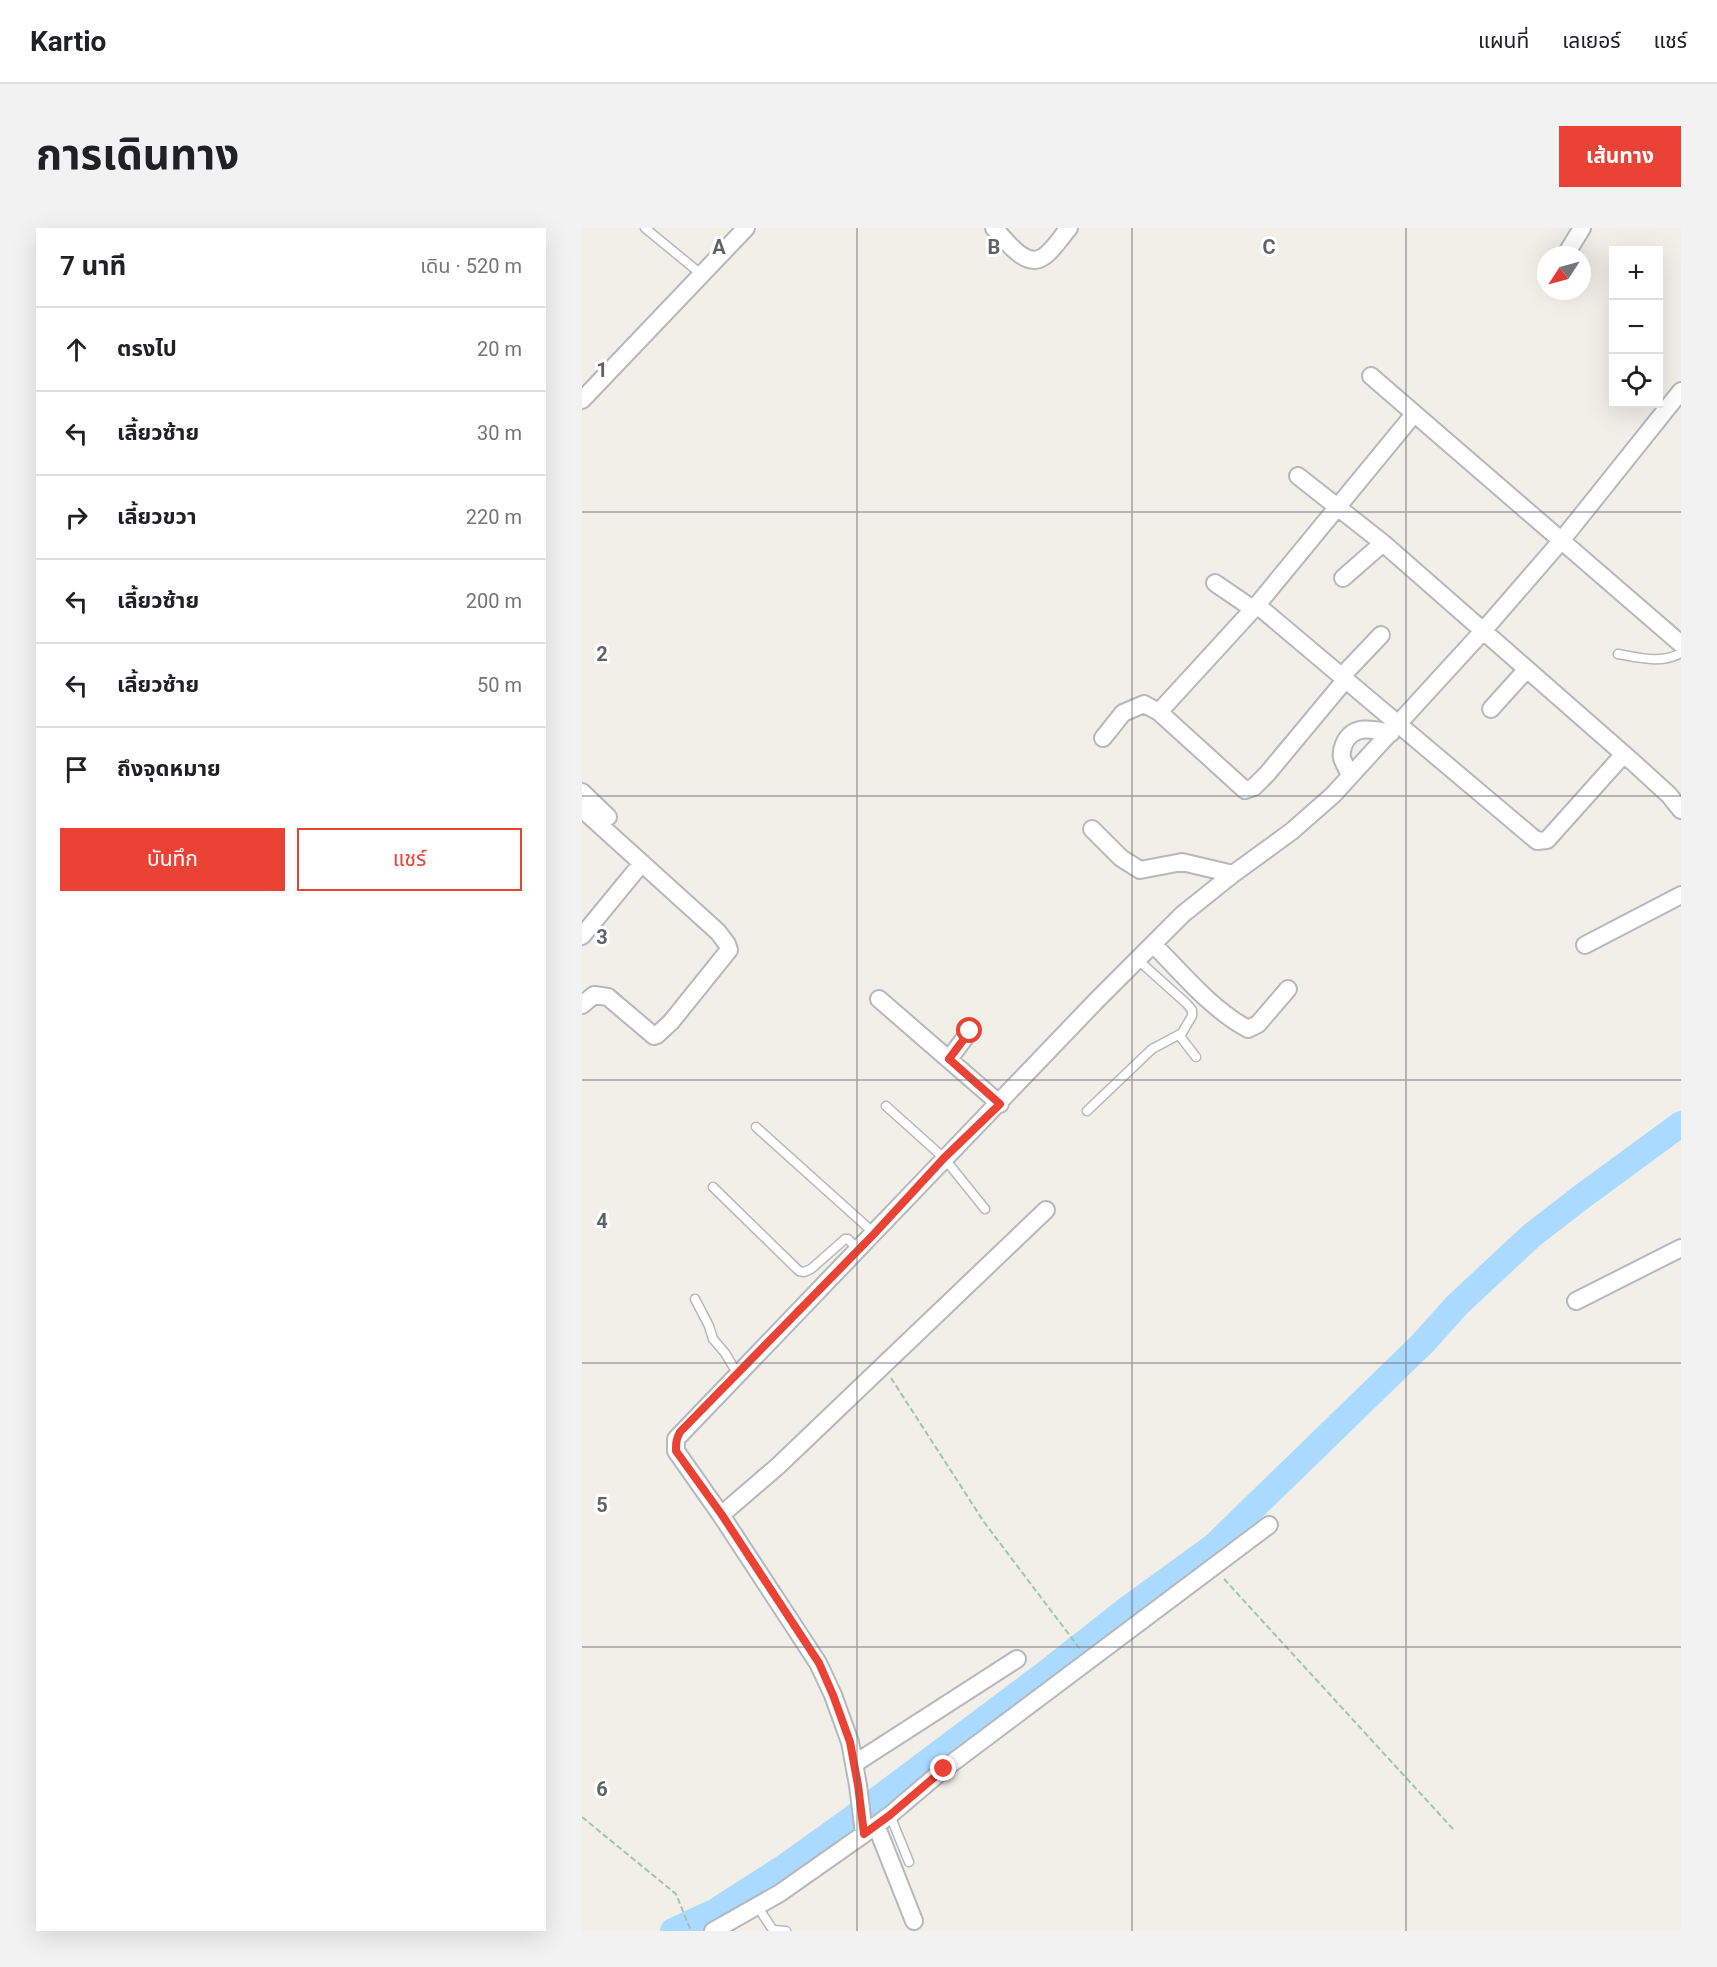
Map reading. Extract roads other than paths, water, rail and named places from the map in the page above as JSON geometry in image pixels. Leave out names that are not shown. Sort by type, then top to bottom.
[{"type":"street","points":[[582,400],[746,228]]},
{"type":"street","points":[[994,228],[1023,258],[1034,261],[1044,257],[1069,228]]},
{"type":"street","points":[[1571,246],[1582,228]]},
{"type":"street","points":[[1371,376],[1681,644]]},
{"type":"street","points":[[914,1921],[868,1827],[850,1742],[819,1663],[722,1515],[676,1451],[676,1439],[680,1432],[874,1234],[944,1158],[1000,1104],[1097,1000],[1183,914],[1292,831],[1333,795],[1483,631],[1561,541],[1681,391]]},
{"type":"street","points":[[1159,712],[1255,607],[1414,414]]},
{"type":"street","points":[[1298,476],[1383,543],[1624,754],[1669,795],[1681,810]]},
{"type":"street","points":[[1343,579],[1383,543]]},
{"type":"street","points":[[1215,583],[1255,607],[1344,677],[1395,728],[1537,841],[1546,840],[1624,754]]},
{"type":"street","points":[[1104,738],[1123,713],[1144,704],[1159,712],[1245,790],[1254,787],[1268,774],[1344,677],[1381,635]]},
{"type":"street","points":[[1491,709],[1527,669]]},
{"type":"street","points":[[1350,776],[1341,750],[1352,732],[1368,728],[1395,728]]},
{"type":"street","points":[[582,792],[608,817]]},
{"type":"street","points":[[582,809],[718,932],[727,944],[728,953],[671,1022],[657,1035],[654,1036],[608,997],[594,995],[582,1005]]},
{"type":"street","points":[[1092,829],[1121,858],[1140,870],[1182,862],[1233,874]]},
{"type":"street","points":[[582,936],[642,863]]},
{"type":"street","points":[[1585,945],[1681,895]]},
{"type":"street","points":[[1154,945],[1212,1004],[1248,1029],[1258,1024],[1288,989]]},
{"type":"street","points":[[879,999],[1000,1104]]},
{"type":"street","points":[[949,1059],[970,1031]]},
{"type":"street","points":[[722,1515],[778,1466],[1046,1210]]},
{"type":"street","points":[[1576,1301],[1681,1248]]},
{"type":"street","points":[[713,1931],[780,1893],[868,1827],[890,1815],[944,1769],[1269,1525]]},
{"type":"street","points":[[854,1764],[1017,1659]]},
{"type":"lane","points":[[645,228],[701,274]]},
{"type":"lane","points":[[1618,654],[1653,660],[1669,659],[1681,653]]},
{"type":"lane","points":[[1088,1111],[1152,1049],[1182,1033],[1192,1016],[1192,1010],[1138,960]]},
{"type":"lane","points":[[1179,1035],[1196,1057]]},
{"type":"lane","points":[[886,1106],[944,1158],[985,1209]]},
{"type":"lane","points":[[756,1127],[874,1234]]},
{"type":"lane","points":[[712,1187],[799,1270],[804,1272],[811,1269],[845,1239],[848,1239],[858,1250]]},
{"type":"lane","points":[[695,1299],[713,1339],[737,1373]]},
{"type":"lane","points":[[890,1815],[909,1862]]},
{"type":"lane","points":[[757,1906],[772,1930],[786,1931]]},
{"type":"waterway","points":[[673,1931],[716,1911],[783,1868],[1214,1546],[1423,1343],[1457,1305],[1531,1236],[1681,1124]]}]
